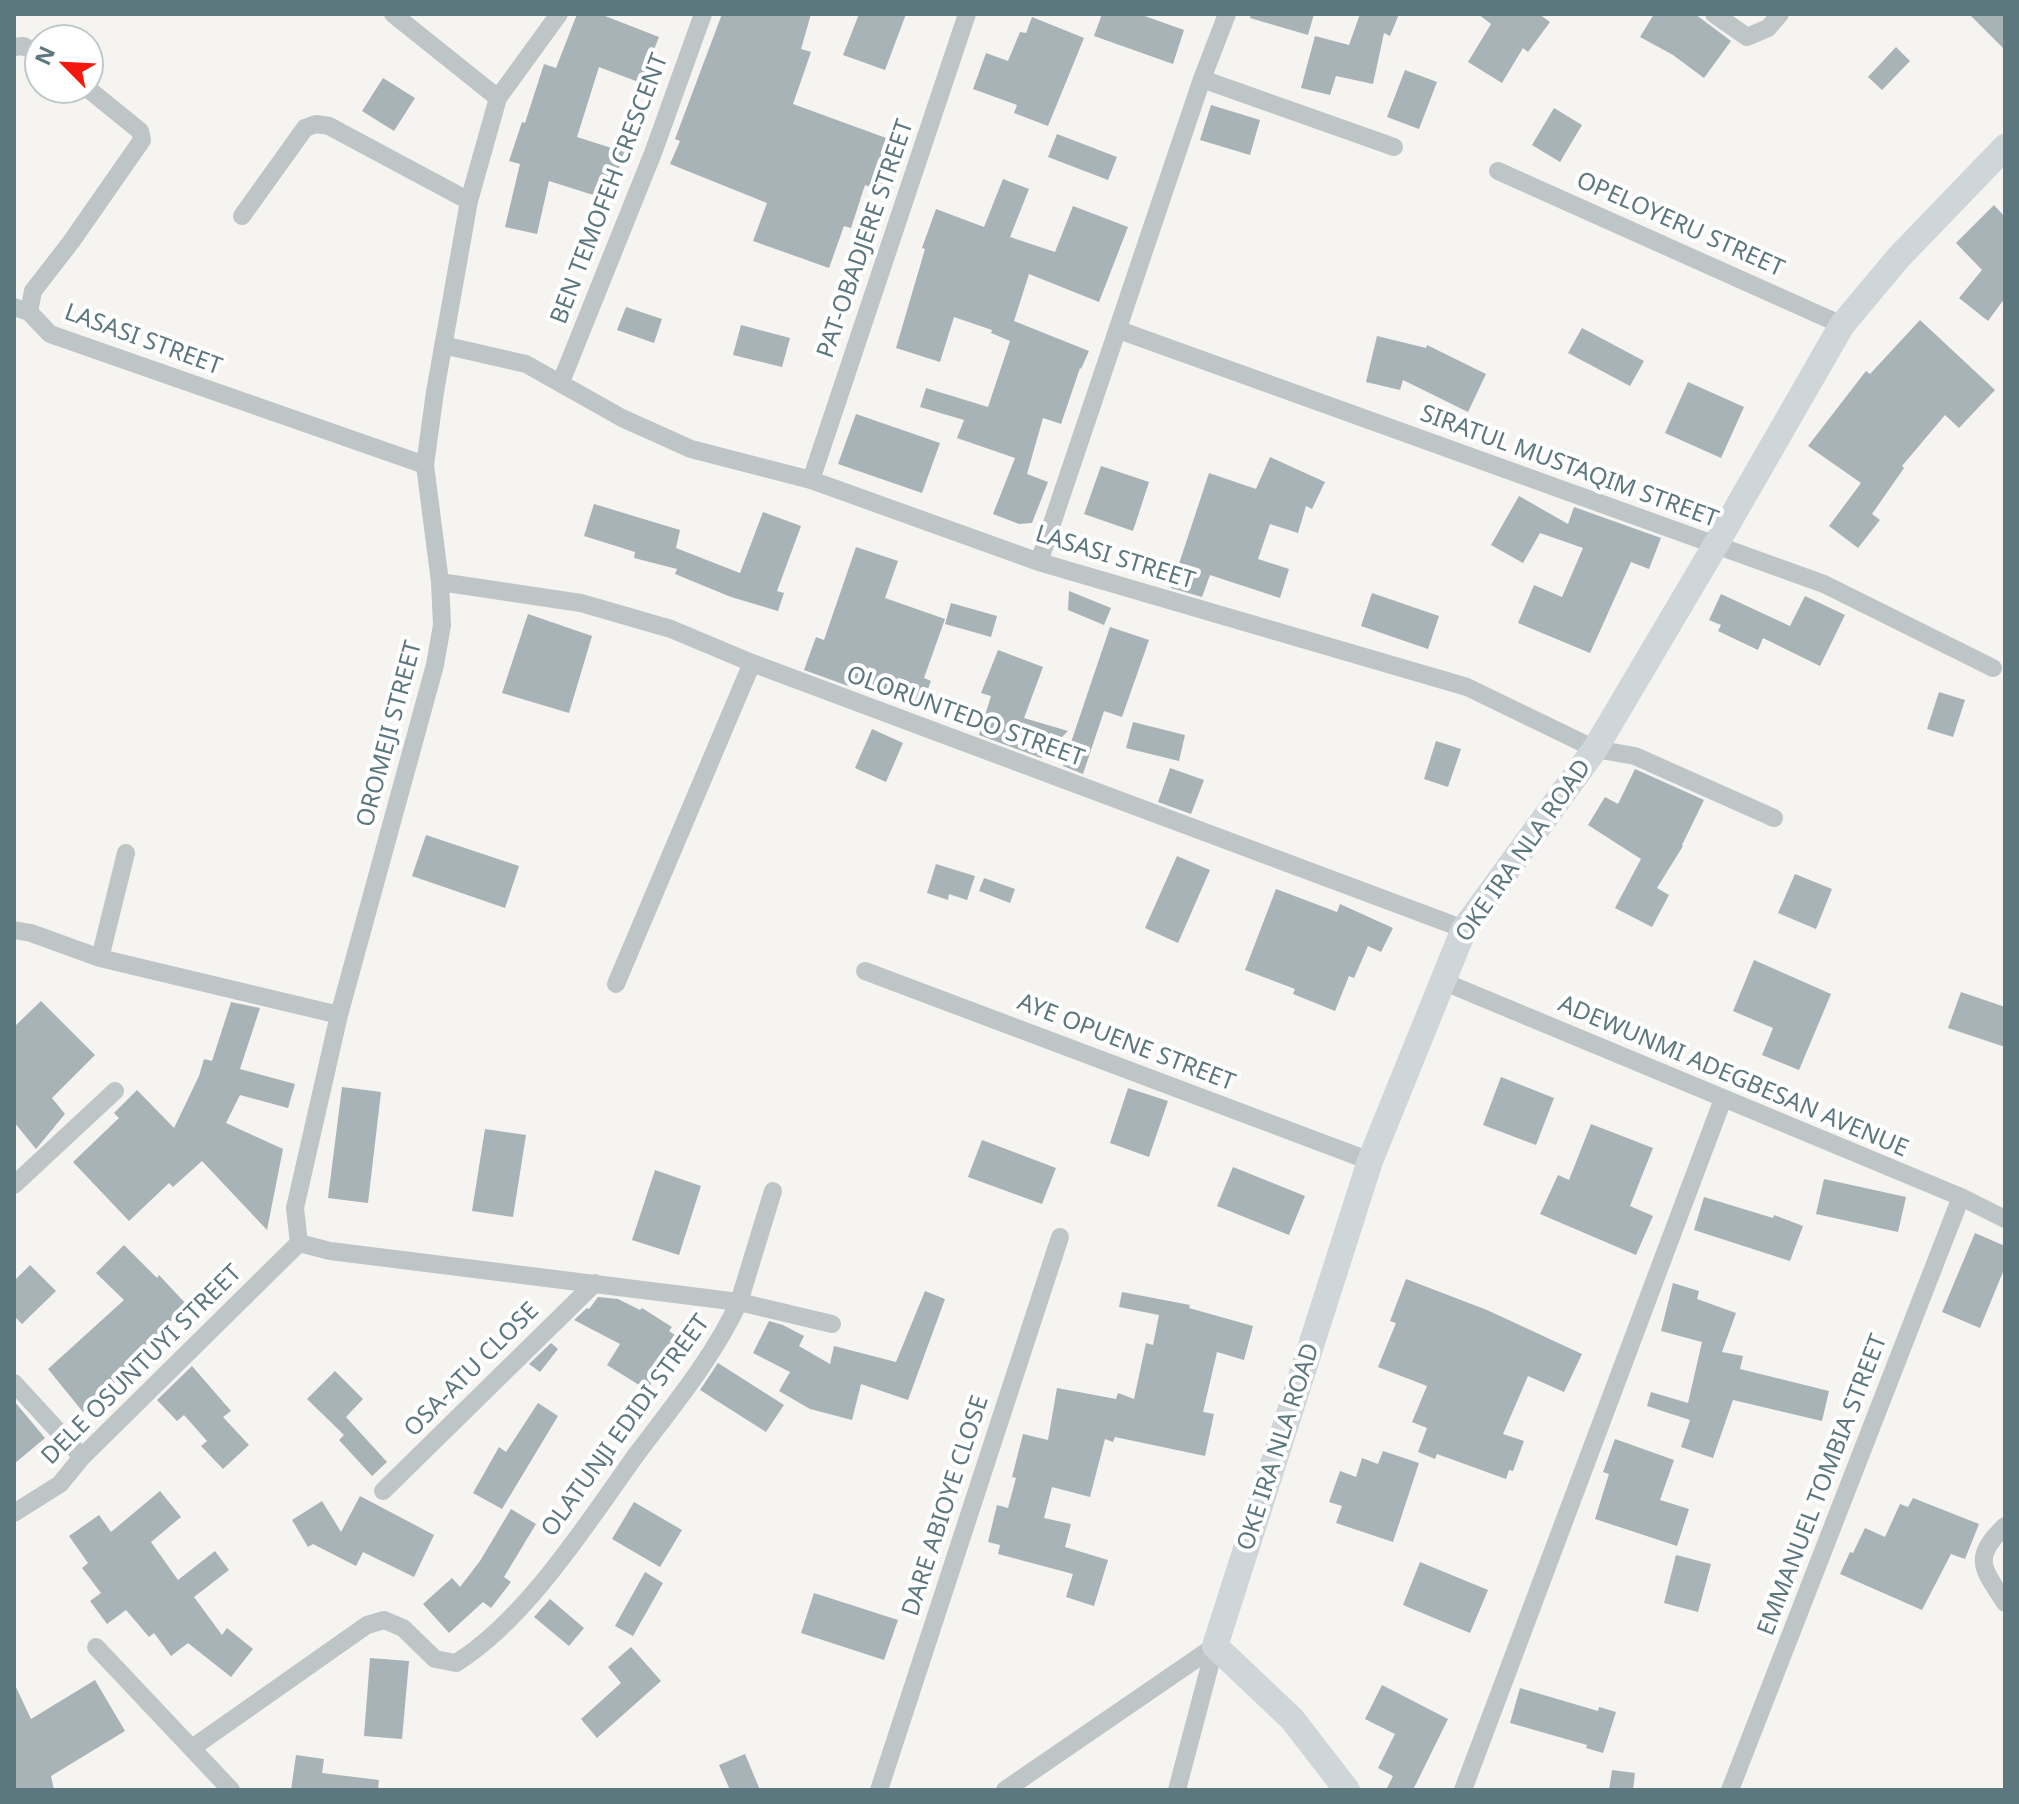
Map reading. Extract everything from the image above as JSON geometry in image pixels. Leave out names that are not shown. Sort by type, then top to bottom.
[{"type":"street","points":[[393,14],[498,98]]},
{"type":"street","name":"OROMEJI STREET","points":[[299,1243],[295,1208],[339,1015],[435,665],[442,625],[440,582],[425,465],[469,201],[498,98],[559,14]]},
{"type":"street","name":"BEN TEMOFEH CRESCENT","points":[[561,382],[653,153],[703,14]]},
{"type":"street","name":"PAT-OBADJERE STREET","points":[[811,480],[967,14]]},
{"type":"street","points":[[1039,562],[1202,79],[1227,14]]},
{"type":"street","points":[[1714,14],[1747,37],[1768,28],[1780,14]]},
{"type":"street","points":[[1202,79],[1394,147]]},
{"type":"street","name":"LASASI STREET","points":[[104,102],[140,131],[142,140],[22,310],[50,334],[425,465]]},
{"type":"street","points":[[242,216],[305,128],[316,124],[329,126],[469,201]]},
{"type":"street","name":"OKE IRA NLA ROAD","points":[[1215,1646],[1370,1161],[1464,929],[1595,749],[1842,325],[1899,257],[2005,147]]},
{"type":"street","name":"OPELOYERU STREET","points":[[1498,171],[1842,325]]},
{"type":"street","name":"SIRATUL MUSTAQIM STREET","points":[[1119,330],[1824,584],[1993,668]]},
{"type":"street","name":"LASASI STREET","points":[[443,345],[518,361],[622,418],[691,449],[811,480],[1039,562],[1467,687],[1595,749],[1635,756],[1774,818]]},
{"type":"street","name":"OLORUNTEDO STREET","points":[[440,582],[581,603],[671,629],[752,663],[1464,929]]},
{"type":"street","points":[[616,984],[752,663]]},
{"type":"street","points":[[100,958],[126,853]]},
{"type":"street","points":[[14,930],[31,933],[100,958],[339,1015]]},
{"type":"street","name":"AYE OPUENE STREET","points":[[865,971],[1370,1161]]},
{"type":"street","name":"ADEWUNMI ADEGBESAN AVENUE","points":[[1442,981],[1961,1197],[2005,1219]]},
{"type":"street","points":[[14,1185],[115,1091]]},
{"type":"street","points":[[1463,1790],[1723,1099]]},
{"type":"street","points":[[773,1191],[739,1302],[832,1324]]},
{"type":"street","name":"EMMANUEL TOMBIA STREET","points":[[1730,1790],[1961,1197]]},
{"type":"street","name":"DARE ABIOYE CLOSE","points":[[879,1790],[1060,1237]]},
{"type":"street","name":"OLATUNJI EDIDI STREET","points":[[192,1748],[367,1625],[384,1620],[403,1628],[435,1659],[456,1663],[475,1651],[555,1566],[717,1346],[739,1302],[330,1251],[299,1243]]},
{"type":"street","name":"DELE OSUNTUYI STREET","points":[[14,1513],[60,1484],[82,1457],[299,1243]]},
{"type":"street","name":"OSA-ATU CLOSE","points":[[383,1491],[595,1283]]},
{"type":"street","points":[[14,1383],[82,1457]]},
{"type":"street","points":[[2005,1526],[1983,1552],[1984,1569],[2005,1603]]},
{"type":"street","points":[[1005,1790],[1215,1646]]},
{"type":"street","points":[[1177,1790],[1215,1646]]},
{"type":"street","points":[[1215,1646],[1292,1719],[1347,1790]]},
{"type":"street","points":[[96,1647],[231,1790]]},
{"type":"building","points":[[577,14],[600,14],[659,37],[641,83],[599,67],[577,137],[624,152],[609,200],[549,181],[537,234],[505,227],[520,164],[509,161],[522,122],[525,123],[544,64],[556,68]]},
{"type":"building","points":[[722,14],[811,14],[801,49],[811,52],[793,104],[908,146],[890,194],[865,185],[851,228],[844,226],[829,268],[753,241],[767,203],[670,164],[680,141],[675,139]]},
{"type":"building","points":[[859,14],[906,14],[885,70],[843,55]]},
{"type":"building","points":[[1102,14],[1139,14],[1184,30],[1173,64],[1094,36]]},
{"type":"building","points":[[1251,14],[1314,14],[1308,35],[1250,18]]},
{"type":"building","points":[[1360,14],[1399,14],[1390,36],[1384,33],[1373,84],[1336,76],[1330,95],[1301,88],[1315,36],[1349,45]]},
{"type":"building","points":[[1478,14],[1539,14],[1550,22],[1528,52],[1523,48],[1502,83],[1468,62],[1491,24]]},
{"type":"building","points":[[1654,14],[1695,14],[1731,41],[1704,78],[1673,55],[1640,37]]},
{"type":"building","points":[[1969,14],[2005,14],[2005,50]]},
{"type":"building","points":[[1032,17],[1084,38],[1048,126],[1014,113],[1017,105],[973,89],[986,53],[1008,61],[1020,32],[1026,33]]},
{"type":"building","points":[[1896,47],[1910,61],[1882,90],[1868,77]]},
{"type":"building","points":[[1405,70],[1437,82],[1419,129],[1387,117]]},
{"type":"building","points":[[383,78],[415,98],[394,131],[362,111]]},
{"type":"building","points":[[1211,105],[1260,120],[1250,155],[1200,140]]},
{"type":"building","points":[[1554,108],[1582,125],[1560,162],[1532,145]]},
{"type":"building","points":[[1057,134],[1117,157],[1108,180],[1048,157]]},
{"type":"building","points":[[1003,179],[1029,189],[1010,237],[1055,252],[1073,206],[1128,227],[1099,302],[1029,274],[1014,321],[1089,351],[1061,424],[1043,418],[1027,474],[1048,482],[1032,523],[1019,524],[993,514],[1015,458],[957,438],[964,420],[920,407],[926,388],[988,407],[1010,341],[991,333],[992,330],[954,317],[940,362],[896,348],[925,249],[922,248],[936,209],[984,227]]},
{"type":"building","points":[[1994,205],[2005,217],[2005,298],[1988,321],[1959,298],[1982,270],[1956,243]]},
{"type":"building","points":[[626,307],[662,319],[654,343],[617,330]]},
{"type":"building","points":[[1920,320],[1995,390],[1959,428],[1945,415],[1902,466],[1904,468],[1872,514],[1880,520],[1858,548],[1829,526],[1861,483],[1808,446],[1866,371],[1870,374]]},
{"type":"building","points":[[741,325],[790,338],[782,367],[733,355]]},
{"type":"building","points":[[1582,328],[1644,361],[1630,386],[1568,353]]},
{"type":"building","points":[[1377,336],[1426,348],[1427,345],[1486,374],[1468,412],[1403,380],[1400,390],[1366,382]]},
{"type":"building","points":[[1688,382],[1744,407],[1721,458],[1665,433]]},
{"type":"building","points":[[856,414],[940,443],[922,493],[838,464]]},
{"type":"building","points":[[1270,457],[1325,482],[1312,509],[1306,506],[1298,533],[1270,524],[1258,559],[1289,569],[1280,598],[1210,575],[1202,597],[1171,588],[1209,473],[1256,489]]},
{"type":"building","points":[[1101,466],[1149,482],[1133,531],[1084,514]]},
{"type":"building","points":[[1519,496],[1568,524],[1574,507],[1661,538],[1649,569],[1631,562],[1590,653],[1518,623],[1534,585],[1562,597],[1583,548],[1540,533],[1523,563],[1491,545]]},
{"type":"building","points":[[594,504],[680,530],[676,548],[740,573],[763,512],[801,526],[777,591],[784,593],[778,611],[731,597],[675,574],[677,569],[634,558],[635,552],[584,536]]},
{"type":"building","points":[[856,547],[898,561],[885,598],[945,619],[924,678],[931,681],[921,707],[852,682],[851,687],[804,670],[816,637],[824,640]]},
{"type":"building","points":[[1069,591],[1111,608],[1104,625],[1068,610]]},
{"type":"building","points":[[1372,593],[1439,616],[1428,649],[1361,626]]},
{"type":"building","points":[[1721,594],[1790,626],[1805,596],[1845,615],[1820,666],[1763,638],[1758,650],[1718,631],[1721,625],[1709,620]]},
{"type":"building","points":[[951,603],[997,616],[991,637],[945,624]]},
{"type":"building","points":[[528,614],[592,636],[569,713],[502,693]]},
{"type":"building","points":[[1110,627],[1149,640],[1122,717],[1104,711],[1083,774],[1063,766]]},
{"type":"building","points":[[998,650],[1043,667],[1024,718],[1068,731],[1041,758],[979,735],[991,696],[981,693]]},
{"type":"building","points":[[1939,692],[1965,700],[1953,737],[1927,729]]},
{"type":"building","points":[[1133,722],[1185,735],[1179,761],[1126,748]]},
{"type":"building","points":[[872,729],[903,743],[886,782],[855,768]]},
{"type":"building","points":[[1436,741],[1461,749],[1448,787],[1424,779]]},
{"type":"building","points":[[1170,768],[1204,780],[1191,814],[1158,802]]},
{"type":"building","points":[[1635,769],[1704,800],[1683,846],[1657,888],[1669,895],[1652,927],[1615,908],[1641,859],[1588,825],[1605,797],[1618,804]]},
{"type":"building","points":[[426,835],[519,866],[505,908],[412,876]]},
{"type":"building","points":[[1177,856],[1210,870],[1178,943],[1145,928]]},
{"type":"building","points":[[936,864],[975,876],[967,900],[949,894],[948,900],[927,893]]},
{"type":"building","points":[[1795,874],[1832,889],[1816,929],[1778,913]]},
{"type":"building","points":[[984,878],[1015,889],[1010,903],[979,891]]},
{"type":"building","points":[[1276,889],[1337,912],[1340,904],[1393,928],[1381,952],[1368,946],[1354,978],[1349,976],[1335,1011],[1293,994],[1295,989],[1245,970]]},
{"type":"building","points":[[1754,960],[1831,994],[1799,1070],[1762,1055],[1773,1028],[1733,1011]]},
{"type":"building","points":[[1961,992],[2005,1007],[2005,1047],[1948,1028]]},
{"type":"building","points":[[41,1001],[95,1055],[52,1098],[65,1114],[36,1149],[14,1122],[14,1027]]},
{"type":"building","points":[[231,1002],[260,1008],[240,1069],[295,1084],[288,1108],[240,1095],[226,1123],[283,1149],[267,1230],[202,1161],[173,1187],[169,1183],[129,1221],[73,1162],[119,1118],[114,1113],[137,1090],[174,1128],[204,1059],[212,1061]]},
{"type":"building","points":[[1501,1077],[1554,1098],[1536,1145],[1483,1125]]},
{"type":"building","points":[[342,1087],[381,1092],[368,1203],[328,1198]]},
{"type":"building","points":[[1128,1088],[1168,1101],[1149,1157],[1110,1143]]},
{"type":"building","points":[[1591,1124],[1653,1148],[1630,1206],[1653,1216],[1636,1255],[1540,1214],[1558,1175],[1569,1180]]},
{"type":"building","points":[[485,1129],[526,1135],[513,1217],[472,1211]]},
{"type":"building","points":[[982,1140],[1056,1168],[1042,1204],[968,1177]]},
{"type":"building","points":[[1233,1167],[1305,1196],[1289,1235],[1217,1206]]},
{"type":"building","points":[[655,1170],[701,1186],[679,1255],[632,1240]]},
{"type":"building","points":[[1824,1179],[1906,1197],[1898,1232],[1816,1214]]},
{"type":"building","points":[[1704,1197],[1773,1218],[1774,1215],[1803,1226],[1790,1261],[1694,1230]]},
{"type":"building","points":[[1975,1233],[2005,1246],[2005,1267],[1980,1328],[1942,1312]]},
{"type":"building","points":[[124,1245],[157,1278],[159,1275],[187,1305],[138,1353],[142,1358],[83,1412],[48,1369],[124,1300],[96,1273]]},
{"type":"building","points":[[30,1265],[56,1291],[22,1324],[14,1316],[14,1281]]},
{"type":"building","points":[[1406,1279],[1487,1310],[1582,1354],[1564,1392],[1528,1376],[1503,1434],[1524,1441],[1513,1471],[1509,1470],[1506,1479],[1437,1454],[1435,1459],[1418,1452],[1427,1428],[1412,1422],[1427,1386],[1378,1367],[1396,1323],[1390,1321]]},
{"type":"building","points":[[1673,1283],[1699,1291],[1697,1299],[1736,1313],[1722,1352],[1743,1356],[1740,1369],[1829,1391],[1822,1421],[1733,1400],[1713,1458],[1681,1447],[1690,1420],[1647,1406],[1651,1392],[1688,1403],[1702,1342],[1661,1331]]},
{"type":"building","points":[[925,1291],[945,1299],[908,1400],[861,1384],[852,1420],[810,1409],[779,1391],[790,1372],[753,1353],[769,1321],[804,1336],[799,1346],[830,1364],[834,1346],[896,1362]]},
{"type":"building","points":[[1122,1292],[1190,1305],[1189,1308],[1253,1326],[1244,1360],[1217,1352],[1203,1412],[1214,1414],[1205,1456],[1115,1437],[1113,1442],[1105,1439],[1090,1497],[1052,1487],[1044,1518],[1071,1524],[1065,1547],[1108,1560],[1094,1606],[1066,1597],[1073,1574],[998,1554],[1000,1545],[988,1542],[997,1505],[1008,1508],[1023,1434],[1048,1440],[1057,1388],[1116,1399],[1118,1393],[1134,1399],[1146,1343],[1153,1345],[1159,1315],[1119,1307]]},
{"type":"building","points":[[598,1297],[618,1299],[640,1310],[642,1308],[672,1327],[669,1331],[679,1338],[647,1390],[607,1365],[620,1344],[574,1320],[589,1309]]},
{"type":"building","points":[[551,1343],[558,1349],[540,1372],[529,1364]]},
{"type":"building","points":[[718,1363],[784,1405],[766,1432],[700,1390]]},
{"type":"building","points":[[192,1366],[231,1411],[223,1417],[249,1445],[223,1469],[201,1446],[207,1441],[184,1415],[177,1421],[157,1400]]},
{"type":"building","points":[[335,1371],[363,1399],[346,1417],[387,1462],[372,1476],[339,1440],[344,1435],[307,1399]]},
{"type":"building","points":[[14,1401],[45,1438],[14,1464]]},
{"type":"building","points":[[538,1403],[558,1416],[502,1509],[473,1493],[499,1447],[506,1452]]},
{"type":"building","points":[[1615,1439],[1674,1460],[1660,1500],[1689,1509],[1677,1546],[1595,1519],[1609,1474],[1603,1472]]},
{"type":"building","points":[[1383,1451],[1419,1463],[1393,1542],[1336,1523],[1342,1506],[1329,1502],[1340,1471],[1356,1477],[1362,1458],[1378,1464]]},
{"type":"building","points":[[160,1491],[181,1517],[151,1542],[178,1580],[215,1551],[229,1570],[194,1597],[222,1635],[227,1628],[253,1649],[231,1677],[188,1643],[171,1656],[154,1633],[149,1637],[126,1610],[107,1624],[90,1601],[101,1593],[82,1568],[88,1563],[69,1536],[99,1515],[111,1532]]},
{"type":"building","points":[[360,1496],[434,1535],[414,1577],[363,1552],[356,1566],[313,1544],[308,1547],[292,1520],[322,1501],[341,1532]]},
{"type":"building","points":[[1913,1498],[1979,1524],[1965,1559],[1951,1554],[1922,1610],[1840,1574],[1865,1528],[1885,1537],[1900,1504],[1908,1507]]},
{"type":"building","points":[[634,1502],[682,1530],[660,1567],[612,1539]]},
{"type":"building","points":[[511,1509],[536,1524],[504,1577],[511,1582],[491,1608],[483,1602],[449,1633],[423,1604],[452,1578],[460,1587],[480,1561]]},
{"type":"building","points":[[1676,1555],[1711,1564],[1698,1612],[1664,1603]]},
{"type":"building","points":[[1420,1562],[1488,1590],[1470,1633],[1403,1605]]},
{"type":"building","points":[[645,1572],[663,1583],[633,1636],[615,1626]]},
{"type":"building","points":[[814,1593],[898,1620],[884,1660],[801,1633]]},
{"type":"building","points":[[550,1599],[584,1628],[569,1646],[534,1617]]},
{"type":"building","points":[[631,1647],[661,1681],[597,1738],[581,1719],[621,1683],[608,1667]]},
{"type":"building","points":[[370,1658],[409,1661],[402,1739],[364,1736]]},
{"type":"building","points":[[95,1680],[125,1731],[51,1776],[54,1790],[14,1790],[14,1683],[31,1719]]},
{"type":"building","points":[[1382,1685],[1448,1719],[1413,1790],[1386,1790],[1393,1776],[1378,1768],[1395,1734],[1365,1719]]},
{"type":"building","points":[[1520,1688],[1598,1711],[1599,1707],[1616,1712],[1603,1753],[1586,1748],[1587,1745],[1510,1723]]},
{"type":"building","points":[[745,1754],[760,1790],[730,1790],[719,1765]]},
{"type":"building","points":[[296,1755],[324,1759],[322,1773],[379,1780],[378,1790],[291,1790]]},
{"type":"building","points":[[1612,1770],[1635,1773],[1633,1790],[1609,1790]]}]
